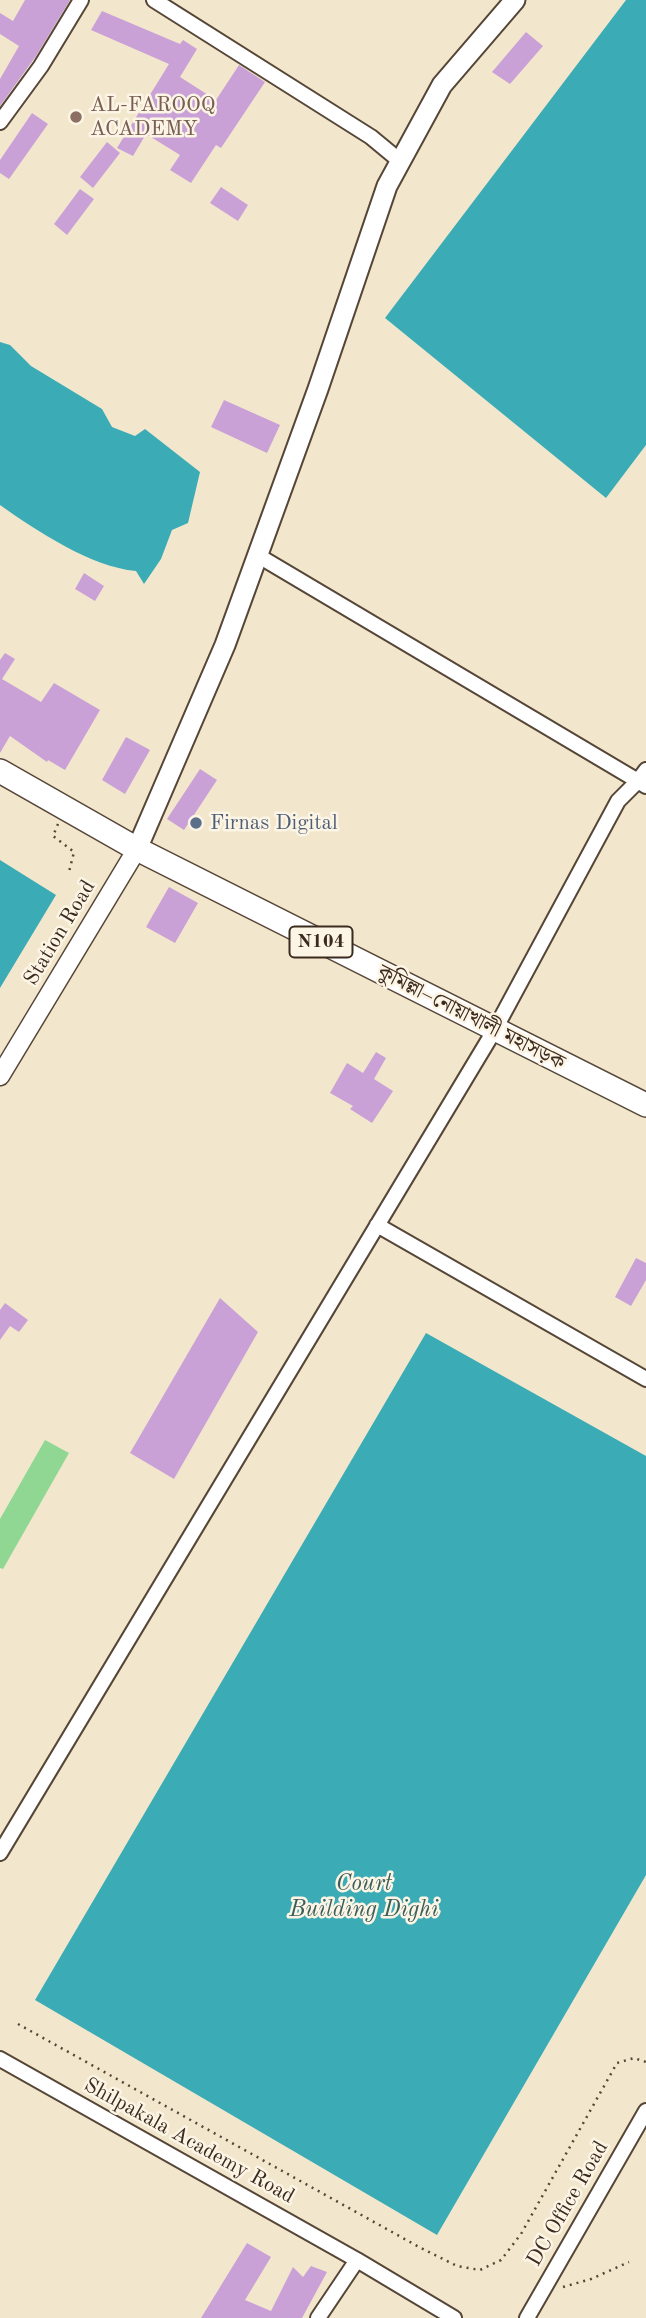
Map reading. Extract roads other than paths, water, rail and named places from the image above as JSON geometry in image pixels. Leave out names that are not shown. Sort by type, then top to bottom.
[{"type":"highway","name":"কুমিল্লা–নোয়াখালী মহাসড়ক","points":[[0,771],[137,849],[494,1031],[646,1105]]},
{"type":"main road","points":[[137,849],[225,645],[387,186],[442,85],[514,0]]},
{"type":"street","points":[[0,122],[41,66],[82,0]]},
{"type":"street","points":[[154,0],[371,137],[400,161]]},
{"type":"street","points":[[0,1853],[494,1031],[618,801],[643,779],[257,555]]},
{"type":"street","name":"Station Road","points":[[0,1076],[137,849]]},
{"type":"street","points":[[377,1226],[646,1378]]},
{"type":"street","name":"Shilpakala Academy Road","points":[[0,2059],[357,2260]]},
{"type":"street","name":"DC Office Road","points":[[527,2318],[646,2111]]},
{"type":"street","points":[[318,2318],[357,2260],[454,2318]]},
{"type":"water","points":[[626,0],[646,0],[646,445],[606,498],[385,318]]},
{"type":"water","points":[[0,342],[10,345],[31,366],[102,409],[112,427],[135,436],[145,429],[200,472],[188,523],[172,530],[161,559],[144,584],[136,571],[101,563],[83,555],[47,536],[0,505]]},
{"type":"water","points":[[0,860],[56,895],[0,988]]},
{"type":"water","name":"Court Building Dighi","points":[[426,1333],[646,1456],[646,1875],[437,2235],[35,2000]]},
{"type":"place","name":"AL-FAROOQ ACADEMY","points":[[76,117]]},
{"type":"place","name":"Firnas Digital","points":[[196,823]]}]
